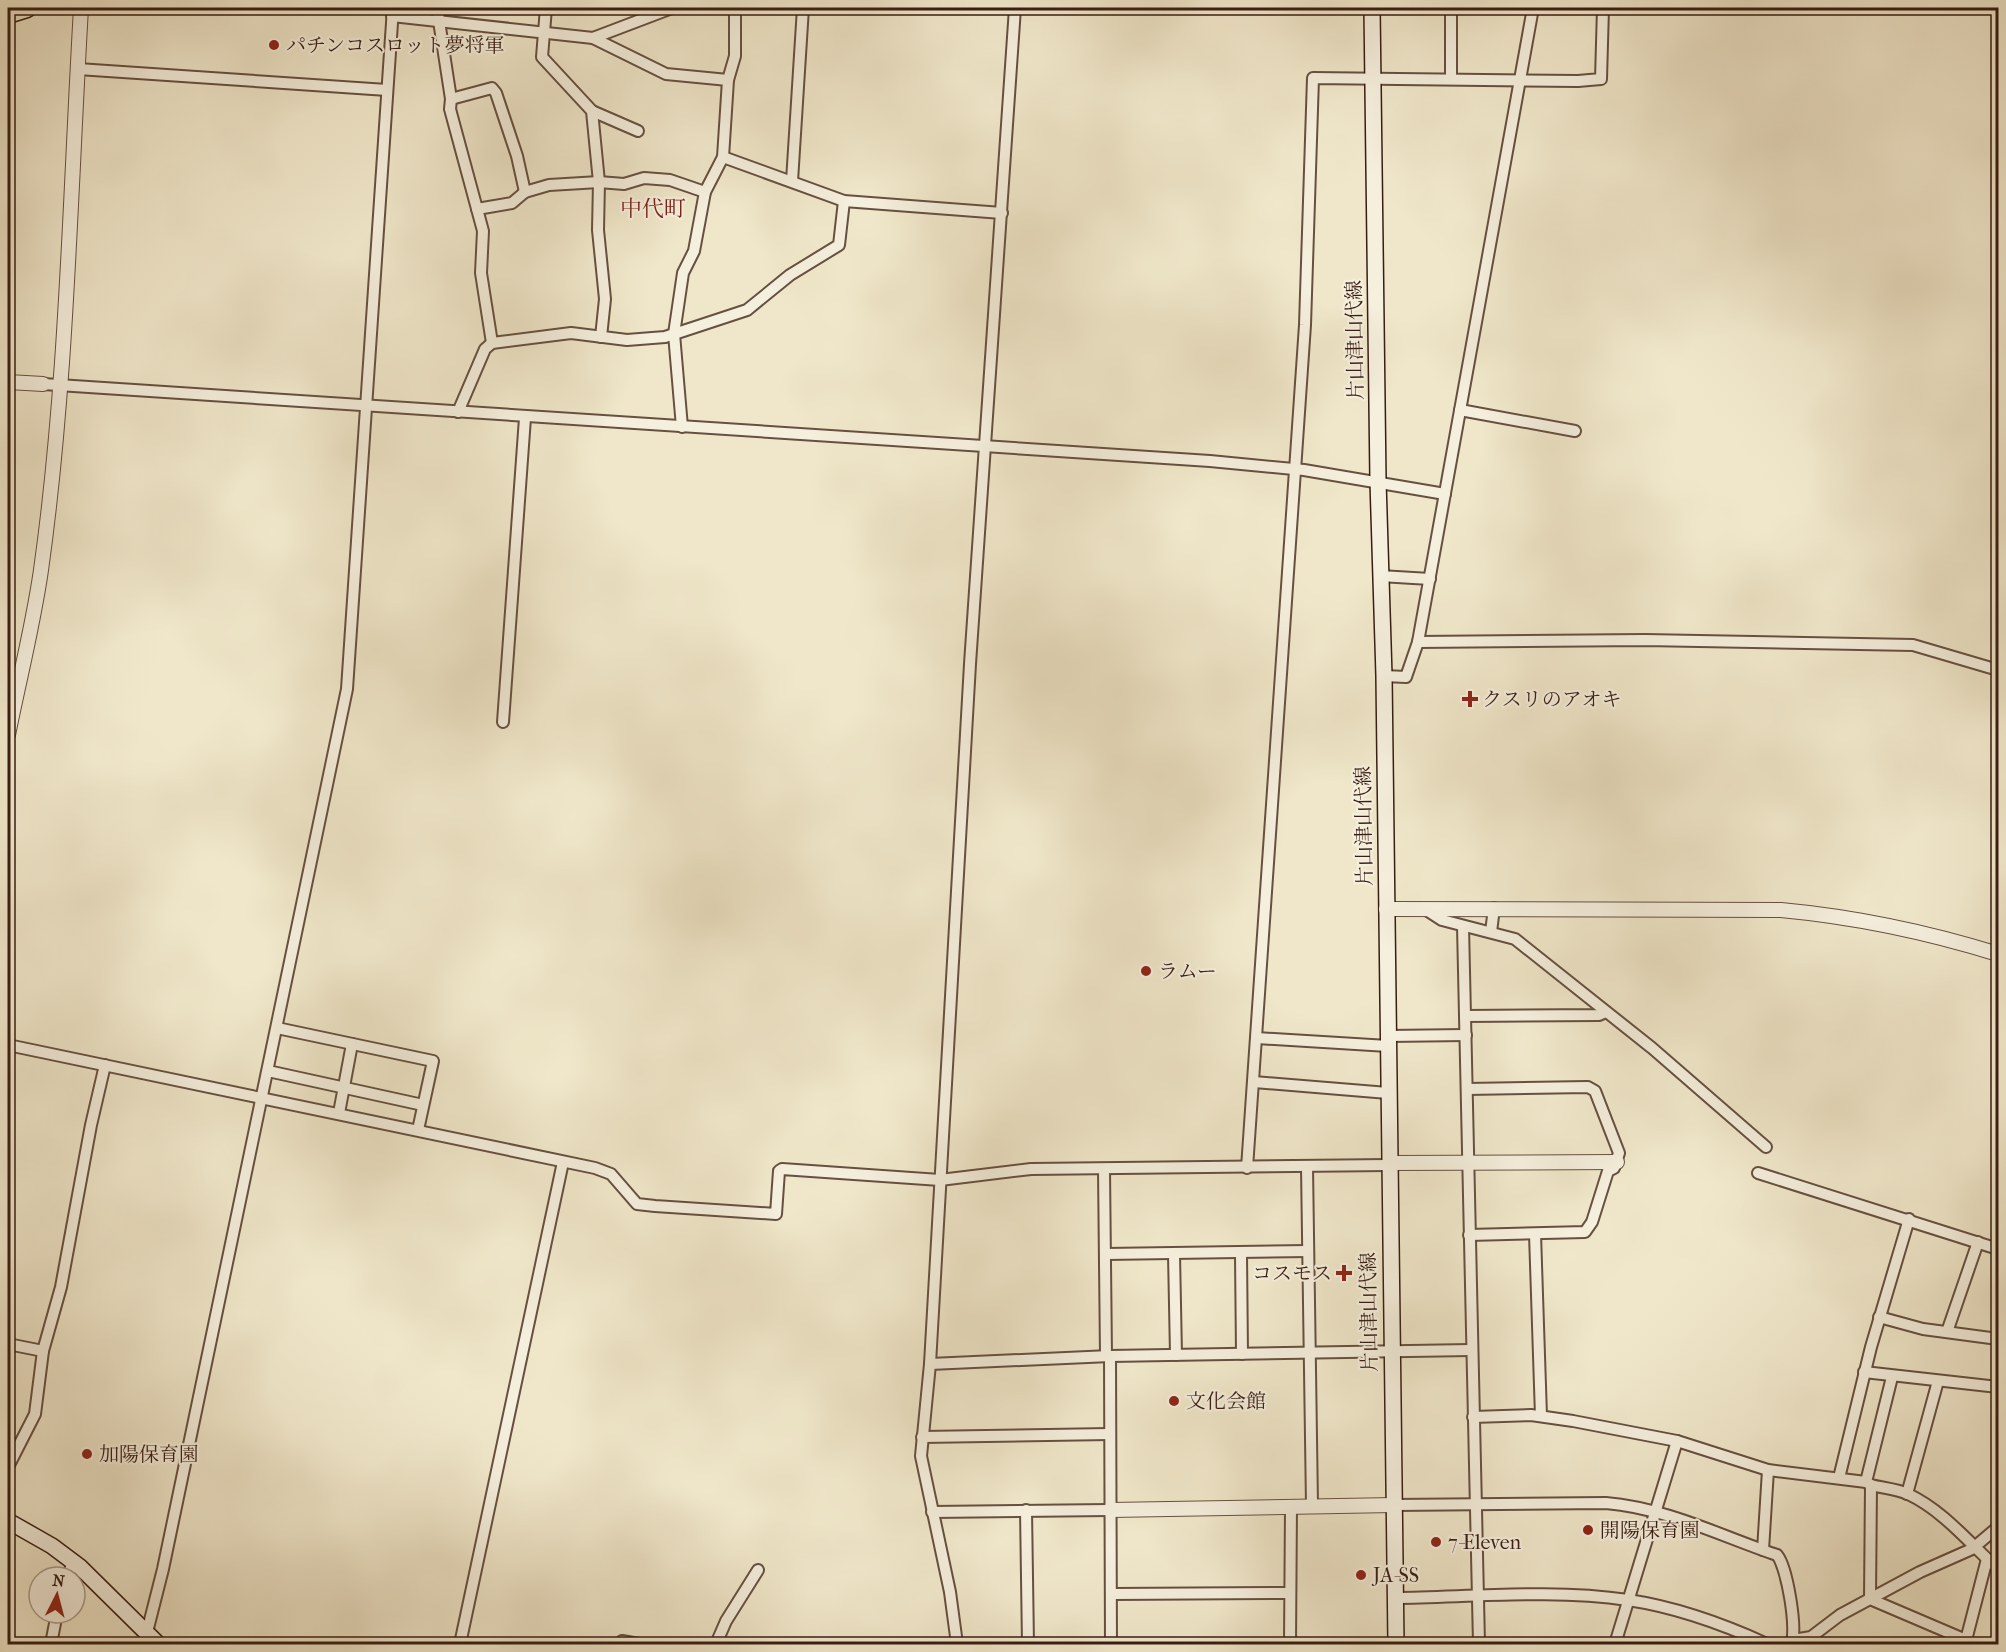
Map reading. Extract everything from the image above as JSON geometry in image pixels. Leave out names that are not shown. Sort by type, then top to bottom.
[{"type":"highway","points":[[8,14],[27,8]]},
{"type":"main road","name":"片山津山代線","points":[[1372,8],[1378,481],[1384,676],[1390,1352],[1396,1644]]},
{"type":"main road","points":[[8,1521],[73,1561],[150,1641]]},
{"type":"street","points":[[8,735],[40,573],[49,505],[81,8]]},
{"type":"street","points":[[437,8],[451,99],[450,109],[483,231],[481,273],[492,343]]},
{"type":"street","points":[[546,8],[542,57],[592,111],[638,131]]},
{"type":"street","points":[[593,38],[672,8]]},
{"type":"street","points":[[682,427],[674,334],[683,273],[694,251],[705,192],[723,157],[728,80],[735,56],[735,8]]},
{"type":"street","points":[[792,181],[803,8]]},
{"type":"street","points":[[957,1644],[950,1592],[921,1456],[930,1364],[970,664],[987,448],[1015,8]]},
{"type":"street","points":[[1451,8],[1451,79]]},
{"type":"street","points":[[1384,676],[1406,677],[1418,642],[1533,8]]},
{"type":"street","points":[[1247,1167],[1305,325],[1314,78],[1601,79],[1603,8]]},
{"type":"street","points":[[150,1641],[347,689],[392,12],[439,22],[593,38],[666,74],[728,80]]},
{"type":"street","points":[[78,69],[387,90]]},
{"type":"street","points":[[451,99],[483,88],[492,88],[496,93],[517,156],[525,192]]},
{"type":"street","points":[[592,111],[599,182],[598,230],[605,299],[601,337]]},
{"type":"street","points":[[723,157],[844,201],[1002,213]]},
{"type":"street","points":[[477,209],[512,203],[525,192],[549,185],[599,182],[624,184],[644,178],[670,180],[705,192]]},
{"type":"street","points":[[458,412],[484,349],[492,343],[571,333],[640,341],[674,334],[747,310],[790,276],[838,245],[844,201]]},
{"type":"street","points":[[8,382],[1295,468],[1445,494]]},
{"type":"street","points":[[1460,410],[1575,431]]},
{"type":"street","points":[[503,722],[525,418]]},
{"type":"street","points":[[1380,576],[1430,579]]},
{"type":"street","points":[[1418,642],[1645,640],[1913,645],[1998,670]]},
{"type":"street","points":[[1491,932],[1494,908]]},
{"type":"street","points":[[1386,909],[1781,910],[1836,915],[1907,928],[1998,954]]},
{"type":"street","points":[[1425,909],[1442,920],[1515,939],[1652,1048],[1766,1147]]},
{"type":"street","points":[[1463,926],[1479,1644]]},
{"type":"street","points":[[1466,1016],[1599,1015],[1606,1012]]},
{"type":"street","points":[[277,1028],[432,1061],[418,1130]]},
{"type":"street","points":[[1257,1038],[1388,1041],[1466,1035]]},
{"type":"street","points":[[339,1113],[352,1044]]},
{"type":"street","points":[[8,1045],[339,1113],[611,1174],[637,1204],[776,1214],[779,1171],[782,1169],[940,1180],[1031,1169],[1617,1162]]},
{"type":"street","points":[[8,1467],[34,1414],[43,1351],[61,1287],[91,1125],[105,1065]]},
{"type":"street","points":[[268,1071],[423,1105]]},
{"type":"street","points":[[1254,1082],[1388,1093]]},
{"type":"street","points":[[1467,1089],[1588,1087],[1595,1091],[1619,1153],[1614,1168],[1608,1170],[1589,1229],[1585,1232],[1469,1235]]},
{"type":"street","points":[[460,1644],[563,1162]]},
{"type":"street","points":[[1307,1167],[1312,1505]]},
{"type":"street","points":[[1104,1169],[1110,1434],[1111,1644]]},
{"type":"street","points":[[1758,1173],[1998,1249]]},
{"type":"street","points":[[1839,1478],[1864,1372],[1909,1220]]},
{"type":"street","points":[[1535,1234],[1541,1416]]},
{"type":"street","points":[[1947,1332],[1978,1242]]},
{"type":"street","points":[[1106,1254],[1241,1254],[1308,1251]]},
{"type":"street","points":[[1174,1254],[1176,1354]]},
{"type":"street","points":[[1241,1254],[1242,1354]]},
{"type":"street","points":[[1879,1317],[1923,1329],[1998,1339]]},
{"type":"street","points":[[8,1344],[43,1351]]},
{"type":"street","points":[[930,1364],[1176,1354],[1471,1350]]},
{"type":"street","points":[[1864,1372],[1892,1377],[1998,1387]]},
{"type":"street","points":[[1870,1599],[1869,1484],[1892,1377]]},
{"type":"street","points":[[1907,1494],[1938,1381]]},
{"type":"street","points":[[1473,1417],[1541,1416],[1677,1441],[1768,1470],[1839,1478],[1907,1494],[1955,1526],[1998,1569]]},
{"type":"street","points":[[922,1437],[1110,1434]]},
{"type":"street","points":[[1615,1644],[1677,1441]]},
{"type":"street","points":[[1763,1550],[1768,1470]]},
{"type":"street","points":[[932,1512],[1312,1505],[1606,1503],[1654,1512],[1777,1555],[1782,1561],[1792,1642],[1810,1637],[1823,1624],[1920,1572],[1977,1546],[1998,1527]]},
{"type":"street","points":[[1290,1644],[1291,1506]]},
{"type":"street","points":[[1026,1510],[1028,1644]]},
{"type":"street","points":[[1870,1599],[1965,1642],[1987,1559]]},
{"type":"street","points":[[72,1565],[73,1561]]},
{"type":"street","points":[[716,1644],[726,1621],[758,1570]]},
{"type":"street","points":[[1112,1594],[1289,1593]]},
{"type":"street","points":[[1395,1598],[1578,1596],[1627,1600],[1705,1619],[1767,1644]]},
{"type":"street","points":[[51,1644],[55,1625]]},
{"type":"street","points":[[621,1644],[622,1641],[639,1644]]},
{"type":"place","name":"パチンコスロット夢将軍","points":[[274,45]]},
{"type":"place","name":"クスリのアオキ","points":[[1470,699]]},
{"type":"place","name":"ラムー","points":[[1146,971]]},
{"type":"place","name":"コスモス","points":[[1344,1273]]},
{"type":"place","name":"文化会館","points":[[1174,1401]]},
{"type":"place","name":"加陽保育園","points":[[87,1454]]},
{"type":"place","name":"開陽保育園","points":[[1588,1530]]},
{"type":"place","name":"7-Eleven","points":[[1436,1542]]},
{"type":"place","name":"JA-SS","points":[[1361,1575]]},
{"type":"district","name":"中代町","points":[[653,209]]}]
